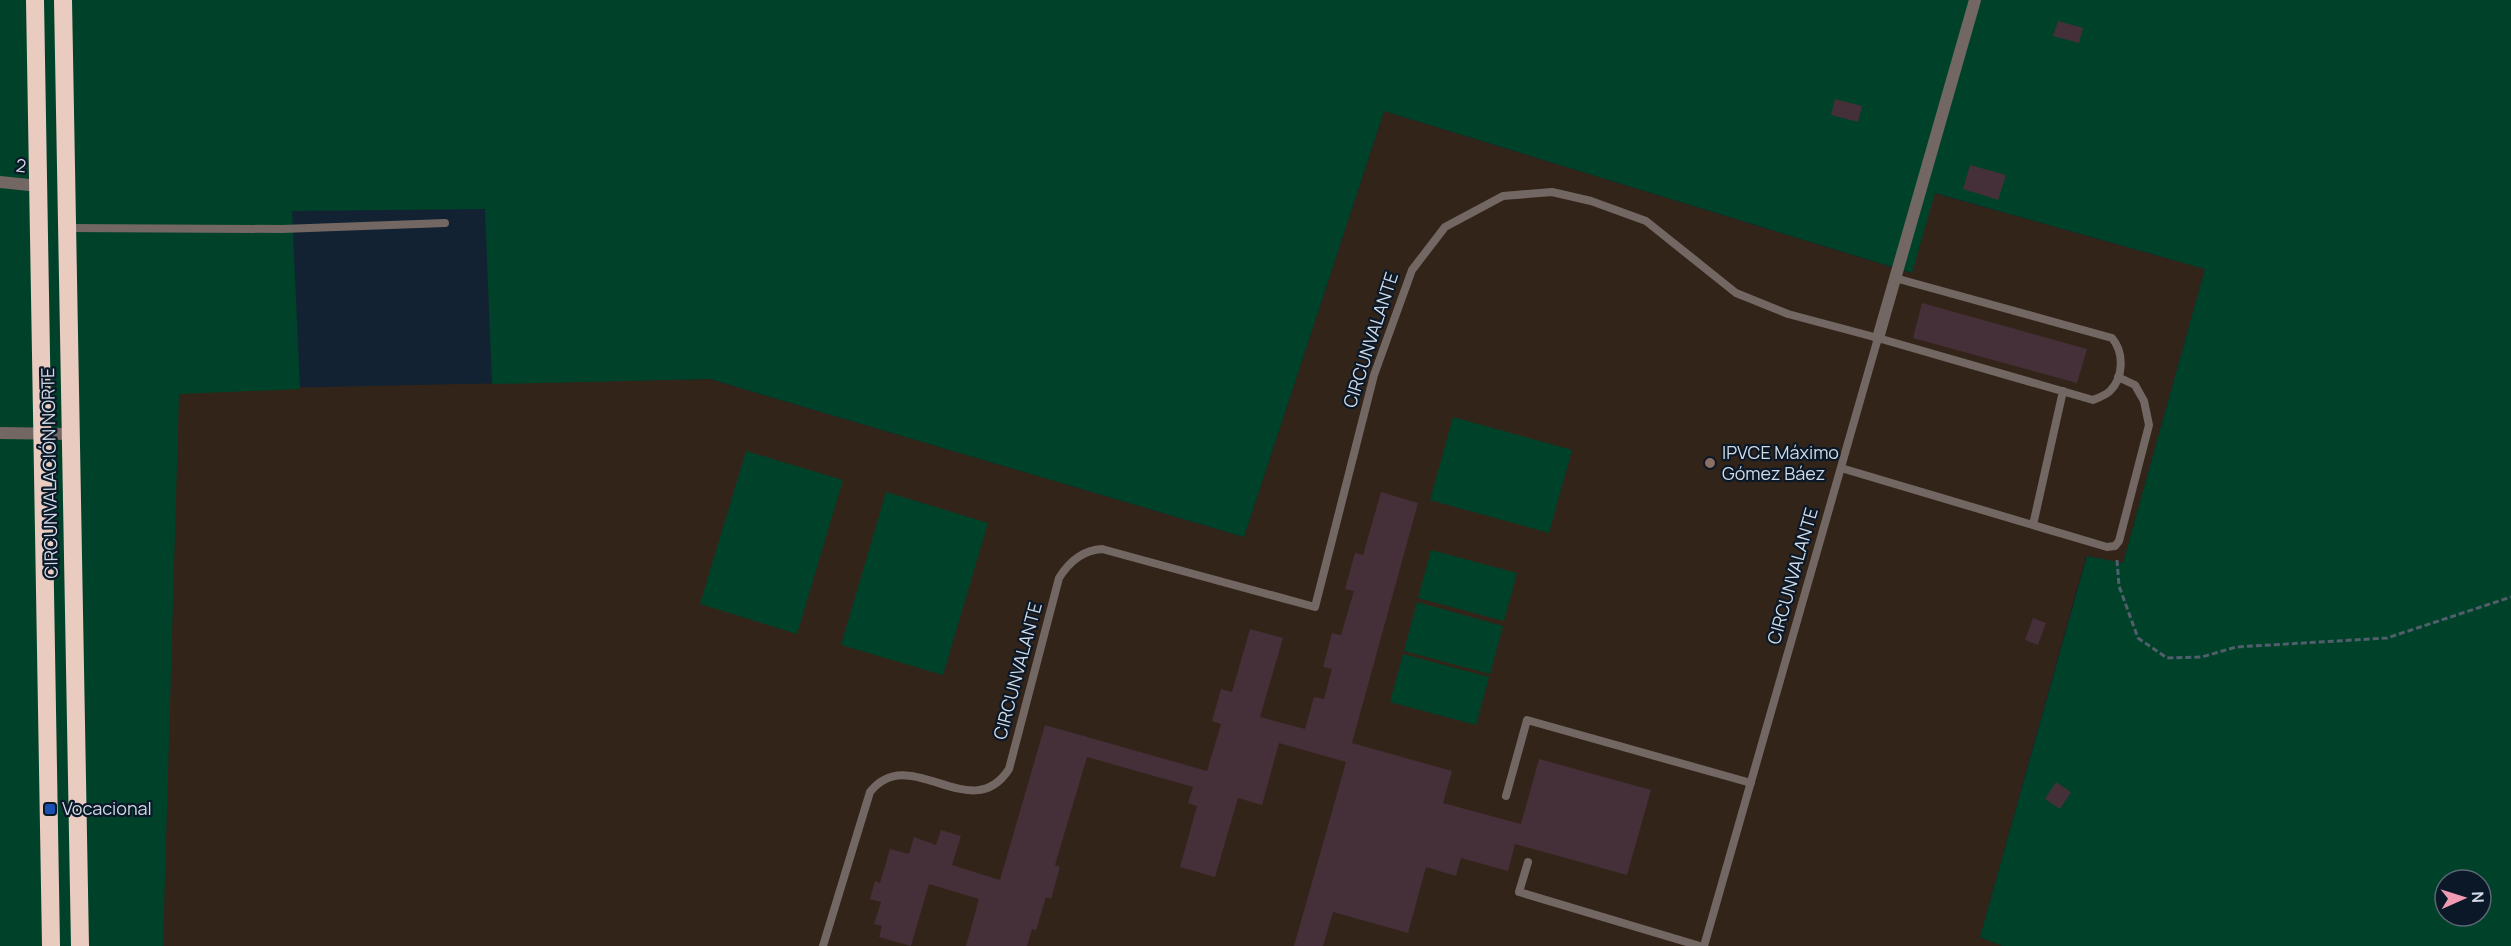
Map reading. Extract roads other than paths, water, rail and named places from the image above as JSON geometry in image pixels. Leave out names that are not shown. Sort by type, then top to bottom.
[{"type":"highway","name":"CIRCUNVALACIÓN NORTE","points":[[35,0],[51,946]]},
{"type":"highway","name":"CIRCUNVALACIÓN NORTE","points":[[63,0],[80,938]]},
{"type":"highway","points":[[80,938],[92,946]]},
{"type":"street","points":[[1878,338],[1975,0]]},
{"type":"street","name":"2","points":[[0,182],[39,186]]},
{"type":"street","points":[[0,433],[71,435]]},
{"type":"lane","name":"CIRCUNVALANTE","points":[[823,946],[870,792],[879,781],[893,774],[908,775],[966,790],[984,791],[999,784],[1009,769],[1059,578],[1066,566],[1089,550],[1102,549],[1315,607],[1374,375],[1412,270],[1445,227],[1503,196],[1552,192],[1591,201],[1646,222],[1736,293],[1788,314],[1878,338],[1702,946]]},
{"type":"lane","points":[[67,228],[282,229],[445,223]]},
{"type":"lane","points":[[1878,338],[2093,400],[2110,392],[2118,377],[2121,358],[2118,345],[2112,338],[1895,278]]},
{"type":"lane","points":[[1840,468],[2107,547],[2115,546],[2119,541],[2149,425],[2144,401],[2135,385],[2118,377]]},
{"type":"lane","points":[[2033,525],[2063,391]]},
{"type":"lane","points":[[1506,796],[1527,720],[1750,783]]},
{"type":"lane","points":[[1528,862],[1519,892],[1702,946]]},
{"type":"place","name":"IPVCE Máximo Gómez Báez","points":[[1710,463]]},
{"type":"place","name":"Vocacional","points":[[50,809]]}]
